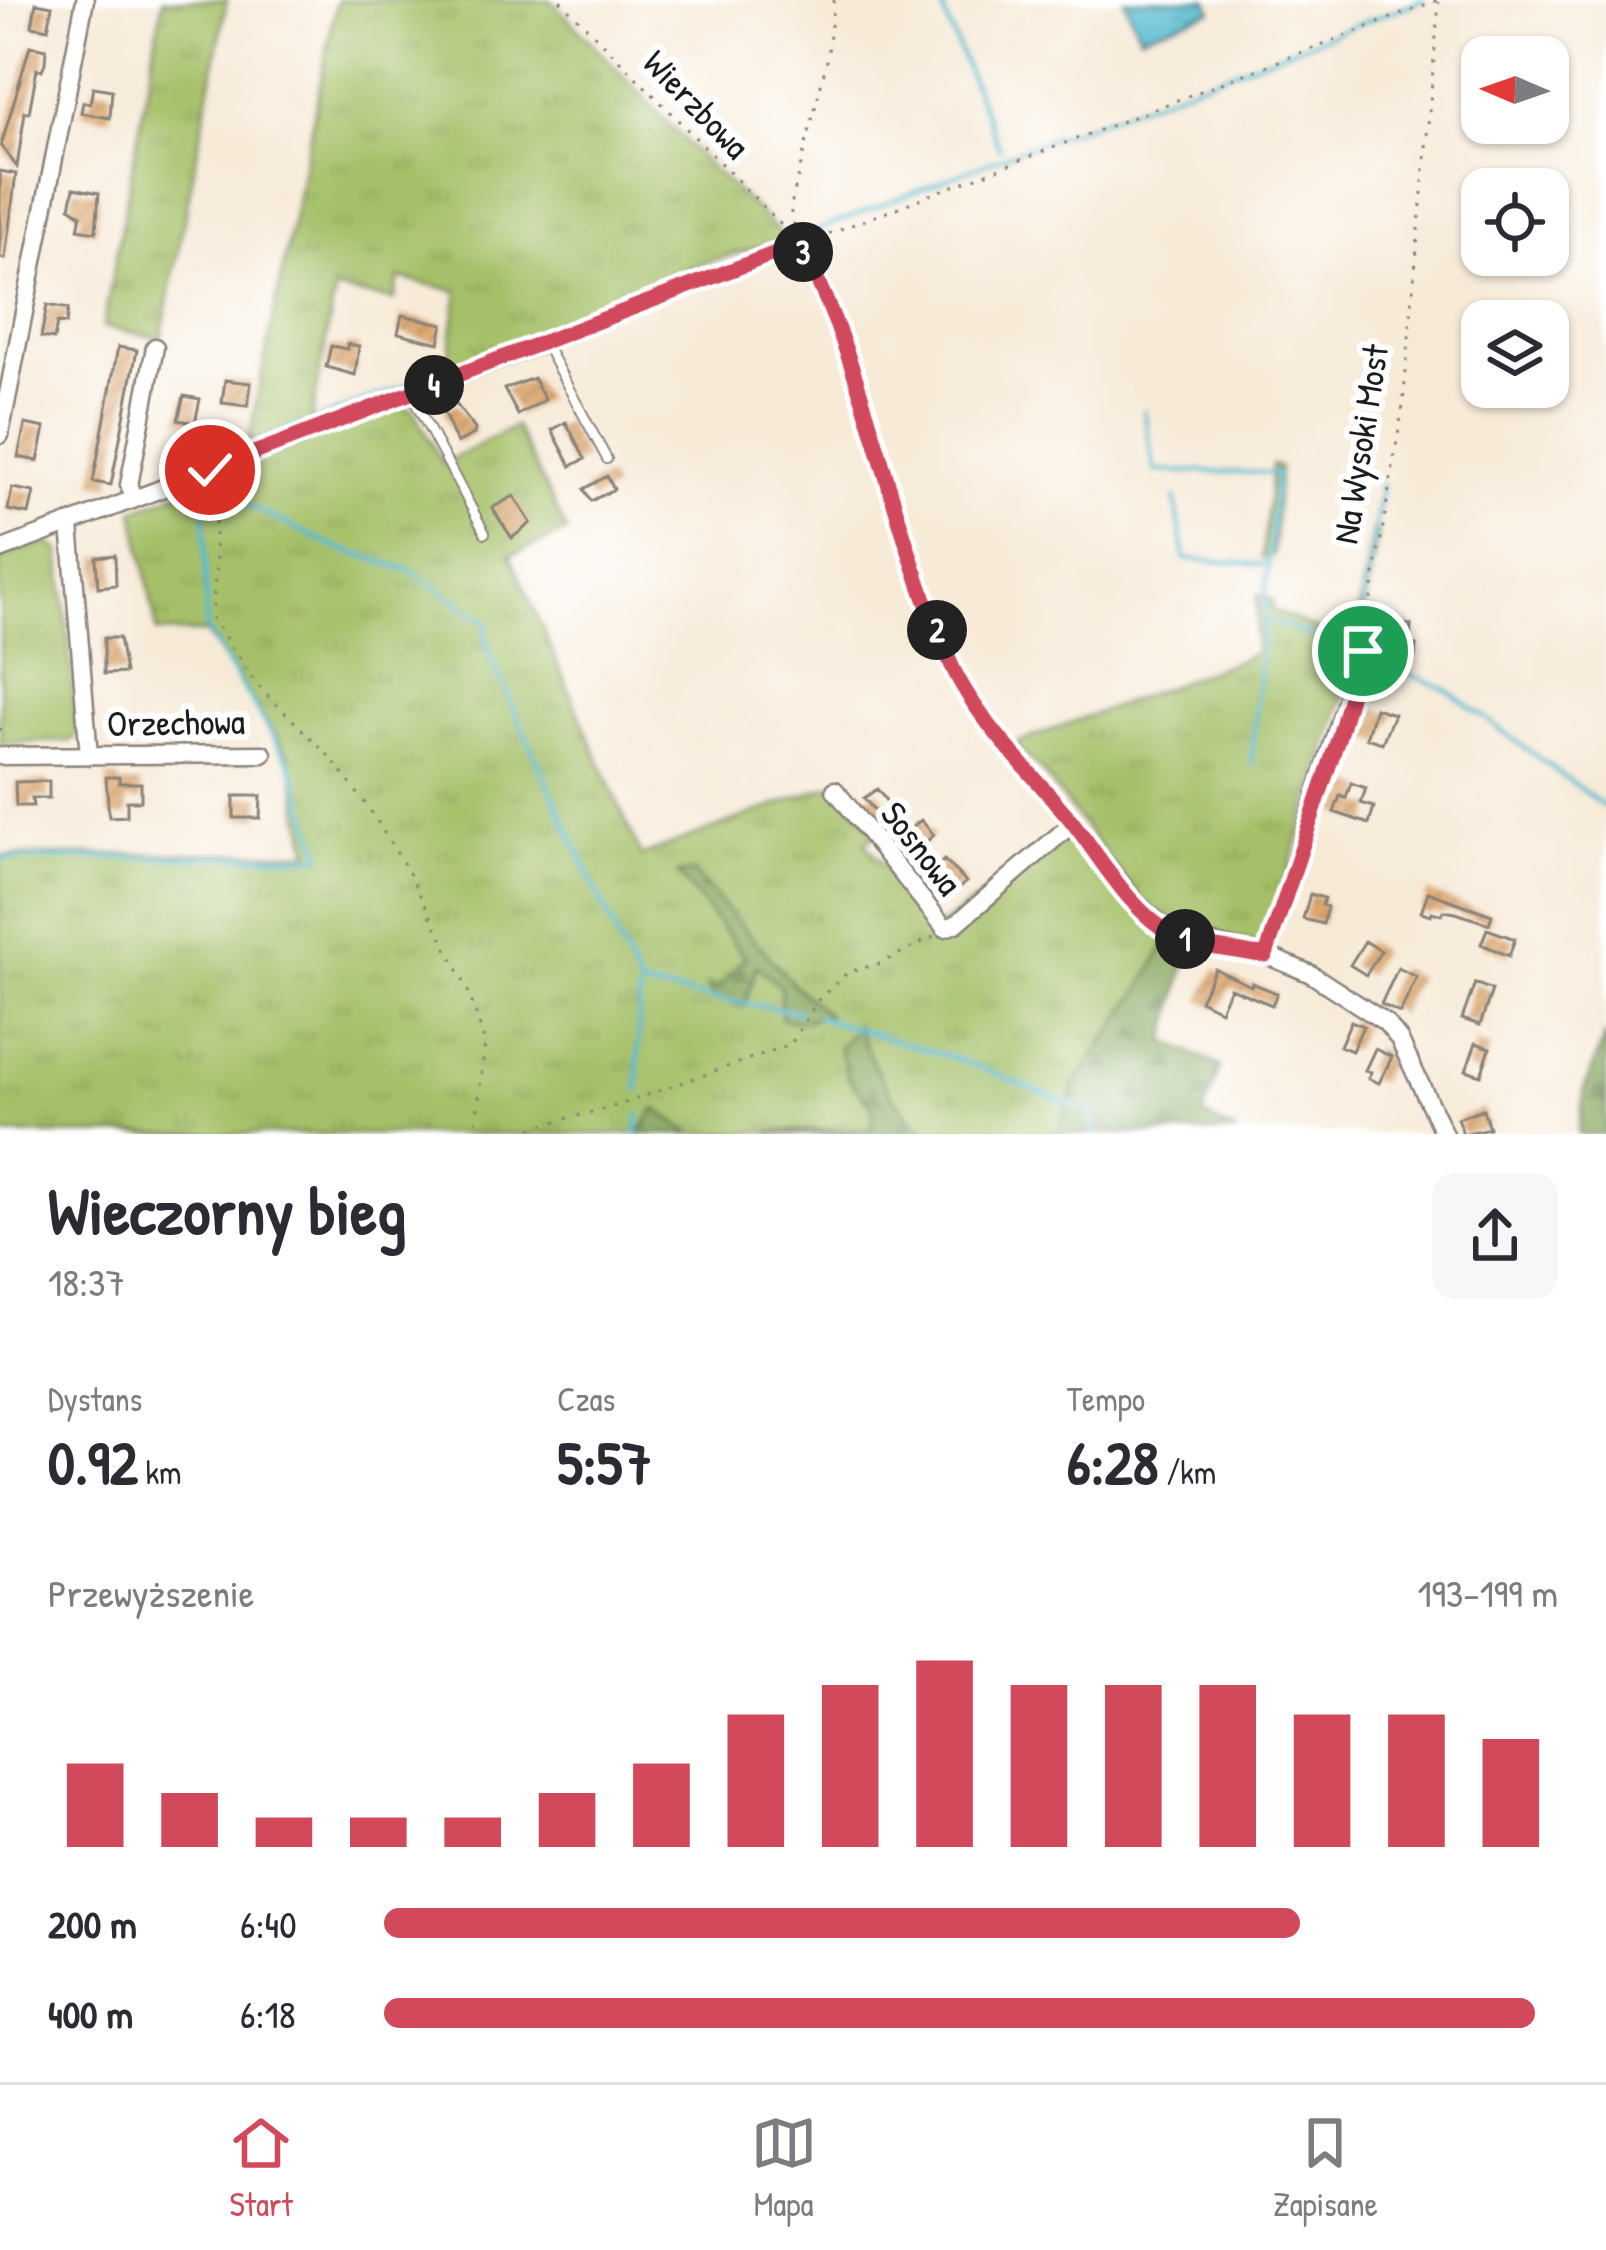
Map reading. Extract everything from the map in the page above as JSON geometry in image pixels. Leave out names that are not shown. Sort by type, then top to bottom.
[{"type":"street","points":[[0,435],[86,0]]},
{"type":"street","points":[[0,550],[545,343]]},
{"type":"street","points":[[134,500],[129,485],[155,347]]},
{"type":"street","name":"Orzechowa","points":[[70,525],[88,756]]},
{"type":"street","points":[[1266,955],[1363,651]]},
{"type":"street","name":"Orzechowa","points":[[0,757],[263,754]]},
{"type":"street","name":"Sosnowa","points":[[835,790],[941,925],[951,928],[1073,823]]},
{"type":"street","points":[[1073,823],[1138,904],[1174,935],[1266,955],[1345,993],[1385,1022],[1399,1039],[1444,1134]]},
{"type":"lane","points":[[545,343],[608,459]]},
{"type":"lane","points":[[410,394],[485,533]]},
{"type":"path","name":"Wierzbowa","points":[[560,0],[799,244]]},
{"type":"path","points":[[834,0],[827,60],[790,209],[799,244],[868,412],[933,620],[954,671],[1073,823]]},
{"type":"path","points":[[545,343],[1439,0]]},
{"type":"path","name":"Na Wysoki Most","points":[[1363,651],[1403,405],[1439,0]]},
{"type":"path","points":[[210,470],[216,520],[212,618],[256,685],[328,756],[368,807],[427,909],[467,988],[485,1042],[475,1134]]},
{"type":"path","points":[[0,728],[0,738]]},
{"type":"path","points":[[508,1134],[620,1106],[791,1044],[817,1000],[848,972],[881,963],[951,928]]},
{"type":"green space","points":[[163,0],[227,0],[161,338],[103,327]]},
{"type":"green space","points":[[337,0],[551,0],[706,163],[787,239],[680,270],[447,370],[458,291],[399,278],[394,300],[335,290],[311,422],[248,443]]},
{"type":"green space","points":[[399,405],[413,410],[443,464],[515,426],[567,532],[510,555],[641,856],[836,783],[876,834],[865,843],[936,928],[1071,834],[1078,837],[1168,940],[1137,995],[1075,1083],[1058,1134],[932,1134],[919,1129],[886,1089],[856,1027],[848,1078],[873,1107],[874,1128],[692,1134],[657,1109],[637,1134],[0,1134],[0,856],[309,852],[289,755],[206,633],[157,632],[134,510]]},
{"type":"green space","points":[[1272,465],[1279,467],[1273,555],[1262,558]]},
{"type":"green space","points":[[1373,529],[1378,533],[1358,648],[1266,944],[1206,939],[1165,922],[1132,889],[1041,770],[1014,744],[1255,654],[1258,595],[1272,600],[1272,610],[1352,645]]},
{"type":"green space","points":[[48,542],[60,550],[77,735],[70,741],[0,743],[0,557]]},
{"type":"green space","points":[[693,872],[796,987],[828,1015],[801,1022],[782,1019],[780,987],[757,966],[744,1007],[713,997],[707,986],[718,988],[745,957],[678,874]]},
{"type":"green space","points":[[1168,940],[1190,946],[1166,1041],[1220,1066],[1203,1115],[1234,1132],[1058,1134],[1075,1084],[1137,995]]},
{"type":"green space","points":[[857,1026],[885,1085],[929,1134],[768,1134],[873,1128],[873,1107],[848,1078],[839,1047]]},
{"type":"green space","points":[[1606,1033],[1606,1134],[1578,1134],[1585,1087]]},
{"type":"green space","points":[[656,1109],[692,1134],[637,1134]]},
{"type":"water","points":[[1124,0],[1208,0],[1212,11],[1140,36]]},
{"type":"building","points":[[36,3],[52,6],[48,29],[32,26]]},
{"type":"building","points":[[30,46],[46,49],[45,63],[42,70],[37,69],[29,113],[25,112],[17,167],[1,146]]},
{"type":"building","points":[[93,87],[112,90],[110,118],[81,113],[83,102],[90,104]]},
{"type":"building","points":[[0,171],[16,174],[5,259],[0,258]]},
{"type":"building","points":[[74,188],[99,193],[96,232],[78,229],[81,215],[70,207]]},
{"type":"building","points":[[47,305],[68,309],[66,324],[57,323],[54,339],[41,337]]},
{"type":"building","points":[[402,315],[443,324],[439,343],[398,333]]},
{"type":"building","points":[[347,344],[359,346],[355,375],[326,367],[331,346],[347,349]]},
{"type":"building","points":[[118,347],[137,350],[111,485],[93,482]]},
{"type":"building","points":[[533,378],[545,400],[518,415],[504,389]]},
{"type":"building","points":[[225,380],[251,383],[248,406],[222,403]]},
{"type":"building","points":[[184,396],[200,399],[195,423],[178,420]]},
{"type":"building","points":[[456,404],[475,429],[457,443],[443,411]]},
{"type":"building","points":[[566,422],[585,459],[571,466],[552,430]]},
{"type":"building","points":[[25,424],[45,428],[38,461],[18,457]]},
{"type":"building","points":[[607,476],[614,489],[591,501],[584,489]]},
{"type":"building","points":[[12,488],[34,492],[29,514],[8,510]]},
{"type":"building","points":[[514,496],[531,523],[512,538],[492,508]]},
{"type":"building","points":[[115,555],[116,585],[98,587],[96,557]]},
{"type":"building","points":[[1393,624],[1411,625],[1415,656],[1391,655]]},
{"type":"building","points":[[104,638],[119,638],[125,673],[104,674]]},
{"type":"building","points":[[1375,708],[1394,714],[1382,743],[1366,738]]},
{"type":"building","points":[[106,777],[119,777],[119,783],[141,783],[141,801],[127,801],[127,816],[109,817]]},
{"type":"building","points":[[49,781],[49,798],[32,798],[33,806],[16,806],[15,782]]},
{"type":"building","points":[[1351,783],[1366,788],[1361,803],[1374,807],[1369,824],[1334,812]]},
{"type":"building","points":[[877,789],[894,811],[882,820],[864,798]]},
{"type":"building","points":[[234,796],[261,796],[260,818],[234,818]]},
{"type":"building","points":[[921,820],[934,835],[913,853],[900,837]]},
{"type":"building","points":[[944,860],[966,882],[949,897],[928,874]]},
{"type":"building","points":[[1428,892],[1492,915],[1489,924],[1456,913],[1421,912]]},
{"type":"building","points":[[1310,894],[1324,898],[1323,924],[1303,919]]},
{"type":"building","points":[[1487,929],[1515,939],[1509,956],[1481,944]]},
{"type":"building","points":[[1365,941],[1381,951],[1366,975],[1350,965]]},
{"type":"building","points":[[1398,968],[1417,977],[1400,1013],[1381,1004]]},
{"type":"building","points":[[1215,969],[1277,993],[1272,1005],[1230,988],[1220,1010],[1200,1000]]},
{"type":"building","points":[[1475,983],[1492,990],[1480,1025],[1462,1019]]},
{"type":"building","points":[[1351,1021],[1363,1026],[1352,1051],[1340,1046]]},
{"type":"building","points":[[1476,1043],[1490,1048],[1481,1075],[1466,1070]]},
{"type":"building","points":[[1375,1049],[1392,1057],[1379,1083],[1368,1078],[1371,1072],[1365,1070]]},
{"type":"building","points":[[1483,1109],[1489,1128],[1463,1134],[1457,1118]]},
{"type":"waterway","points":[[939,0],[999,148]]},
{"type":"waterway","points":[[808,234],[1423,0]]},
{"type":"waterway","points":[[145,484],[789,242]]},
{"type":"waterway","points":[[1144,411],[1155,471],[1276,473],[1251,765]]},
{"type":"waterway","points":[[1355,651],[1382,484]]},
{"type":"waterway","points":[[220,492],[335,547],[412,571],[486,622],[487,650],[640,987],[798,1012]]},
{"type":"waterway","points":[[0,859],[322,856],[290,763],[206,629],[205,497],[212,493]]},
{"type":"waterway","points":[[1175,498],[1185,559],[1267,565]]},
{"type":"waterway","points":[[1264,619],[1355,651]]},
{"type":"waterway","points":[[1368,657],[1446,689],[1606,808]]},
{"type":"waterway","points":[[638,1090],[639,992]]},
{"type":"waterway","points":[[818,1017],[966,1062],[1092,1113],[1095,1134]]},
{"type":"waterway","points":[[637,1134],[639,1114]]},
{"type":"route","points":[[210,470],[799,244],[868,412],[933,620],[954,671],[982,712],[1157,922],[1174,935],[1253,954],[1266,955],[1363,651]]}]
